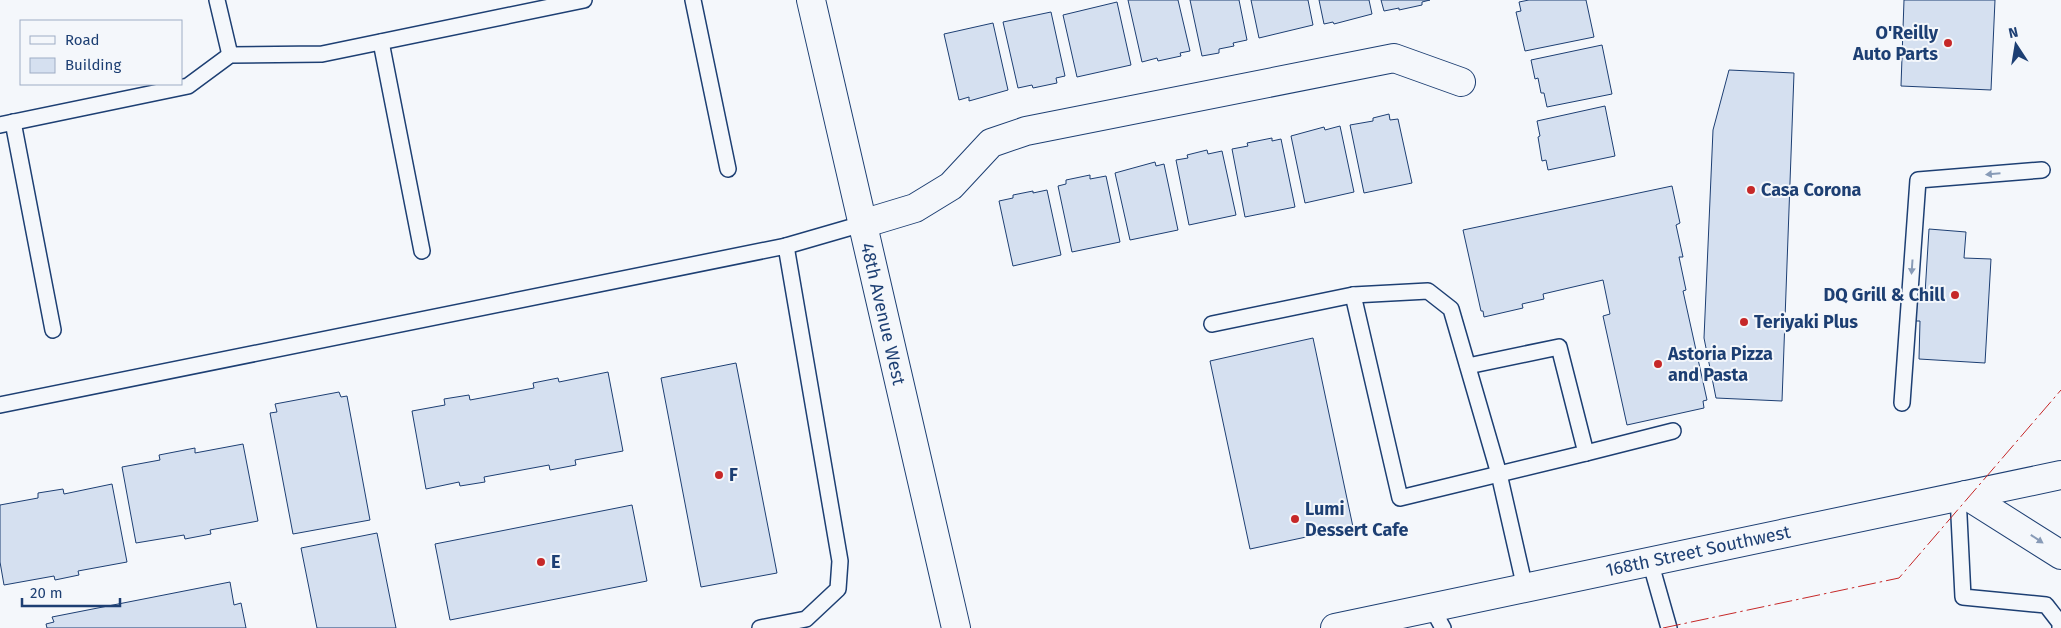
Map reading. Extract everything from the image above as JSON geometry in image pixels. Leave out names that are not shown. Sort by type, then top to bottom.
[{"type":"main road","name":"48th Avenue West","points":[[810,0],[956,628]]},
{"type":"main road","points":[[862,224],[915,208],[951,186],[991,143],[1026,131],[1394,58],[1461,82]]},
{"type":"main road","name":"168th Street Southwest","points":[[1335,628],[1437,618],[1524,588],[2061,475]]},
{"type":"main road","points":[[1962,496],[2013,523],[2061,555]]},
{"type":"lane","points":[[217,0],[230,55]]},
{"type":"lane","points":[[53,330],[7,124],[188,86],[230,55],[322,54],[581,0]]},
{"type":"lane","points":[[693,0],[728,169]]},
{"type":"lane","points":[[381,42],[422,252]]},
{"type":"lane","points":[[1902,403],[1918,180],[2042,170]]},
{"type":"lane","points":[[0,405],[786,246],[862,224]]},
{"type":"lane","points":[[760,628],[806,619],[838,589],[840,561],[786,246]]},
{"type":"lane","points":[[1212,324],[1353,295],[1428,291],[1451,309],[1499,474],[1524,588]]},
{"type":"lane","points":[[1353,295],[1400,498],[1672,431]]},
{"type":"lane","points":[[1468,366],[1559,347],[1586,453]]},
{"type":"lane","points":[[1962,496],[1963,597],[2046,605],[2060,623],[2060,628]]},
{"type":"lane","points":[[1650,561],[1669,628]]},
{"type":"building","points":[[1128,0],[1178,0],[1190,51],[1180,53],[1181,56],[1158,61],[1157,58],[1142,62]]},
{"type":"building","points":[[1190,0],[1239,0],[1247,40],[1233,43],[1234,46],[1219,49],[1219,53],[1202,56]]},
{"type":"building","points":[[1251,0],[1308,0],[1313,25],[1259,38]]},
{"type":"building","points":[[1319,0],[1369,0],[1372,14],[1334,24],[1333,22],[1324,24]]},
{"type":"building","points":[[1381,0],[1430,0],[1422,2],[1422,5],[1384,11]]},
{"type":"building","points":[[1529,0],[1586,0],[1594,37],[1525,51],[1516,12],[1521,11],[1519,2]]},
{"type":"building","name":"O'Reilly Auto Parts","points":[[1904,0],[1995,0],[1991,90],[1901,86]]},
{"type":"building","points":[[1117,2],[1131,65],[1077,77],[1063,15]]},
{"type":"building","points":[[1051,12],[1065,76],[1056,78],[1057,83],[1033,88],[1032,85],[1018,88],[1003,22]]},
{"type":"building","points":[[993,23],[1008,90],[969,101],[969,97],[959,100],[944,34]]},
{"type":"building","points":[[1602,45],[1612,94],[1547,107],[1544,93],[1541,93],[1538,78],[1535,79],[1531,60]]},
{"type":"building","points":[[1729,70],[1794,73],[1782,401],[1716,398],[1704,338],[1713,130]]},
{"type":"building","points":[[1605,106],[1615,156],[1548,170],[1546,160],[1542,161],[1537,121]]},
{"type":"building","points":[[1389,114],[1390,120],[1398,119],[1412,183],[1364,193],[1350,125],[1373,121],[1373,118]]},
{"type":"building","points":[[1340,126],[1354,192],[1305,203],[1291,136],[1324,127],[1325,130]]},
{"type":"building","points":[[1272,138],[1272,141],[1281,139],[1295,207],[1245,217],[1232,149],[1248,146],[1247,143]]},
{"type":"building","points":[[1207,150],[1208,154],[1222,151],[1236,215],[1189,225],[1176,160],[1188,158],[1187,155]]},
{"type":"building","points":[[1155,162],[1156,166],[1164,164],[1178,230],[1130,240],[1115,173]]},
{"type":"building","points":[[1090,175],[1090,179],[1106,176],[1120,242],[1072,252],[1058,186],[1066,184],[1066,180]]},
{"type":"building","points":[[1672,186],[1680,223],[1676,225],[1683,257],[1679,257],[1686,290],[1683,291],[1707,400],[1703,401],[1704,408],[1627,425],[1603,316],[1610,314],[1603,280],[1543,294],[1544,299],[1522,304],[1523,308],[1484,317],[1483,311],[1481,311],[1463,230]]},
{"type":"building","points":[[1047,190],[1061,255],[1013,266],[999,201],[1013,198],[1013,195]]},
{"type":"building","name":"DQ Grill & Chill","points":[[1929,229],[1966,232],[1964,258],[1991,259],[1985,363],[1919,359],[1920,321],[1915,321],[1916,297],[1925,294]]},
{"type":"building","points":[[1313,338],[1353,527],[1250,549],[1210,361]]},
{"type":"building","name":"F","points":[[736,363],[777,573],[701,587],[661,378]]},
{"type":"building","points":[[608,372],[623,451],[575,460],[576,465],[550,470],[549,465],[484,477],[485,482],[460,486],[459,482],[426,489],[412,411],[445,405],[444,399],[469,395],[470,400],[534,388],[533,383],[558,378],[559,382]]},
{"type":"building","points":[[339,392],[341,397],[347,396],[370,520],[293,534],[270,413],[277,412],[275,404]]},
{"type":"building","points":[[243,444],[258,521],[210,530],[211,534],[185,539],[184,535],[136,543],[122,467],[160,460],[159,455],[195,448],[195,453]]},
{"type":"building","points":[[112,484],[127,562],[78,571],[79,575],[55,580],[54,576],[4,585],[0,562],[0,505],[38,498],[38,493],[63,489],[64,494]]},
{"type":"building","name":"E","points":[[632,505],[647,581],[450,620],[435,544]]},
{"type":"building","points":[[377,533],[396,628],[317,628],[301,548]]},
{"type":"building","points":[[230,582],[234,605],[241,603],[246,628],[47,628],[46,624],[54,622],[52,617]]},
{"type":"power","points":[[1663,628],[1899,578],[2061,390]]},
{"type":"place","name":"O'Reilly Auto Parts","points":[[1948,43]]},
{"type":"place","name":"Casa Corona","points":[[1751,190]]},
{"type":"place","name":"DQ Grill & Chill","points":[[1955,295]]},
{"type":"place","name":"Teriyaki Plus","points":[[1744,322]]},
{"type":"place","name":"Astoria Pizza and Pasta","points":[[1658,364]]},
{"type":"place","name":"F","points":[[719,475]]},
{"type":"place","name":"Lumi Dessert Cafe","points":[[1295,519]]},
{"type":"place","name":"E","points":[[541,562]]}]
